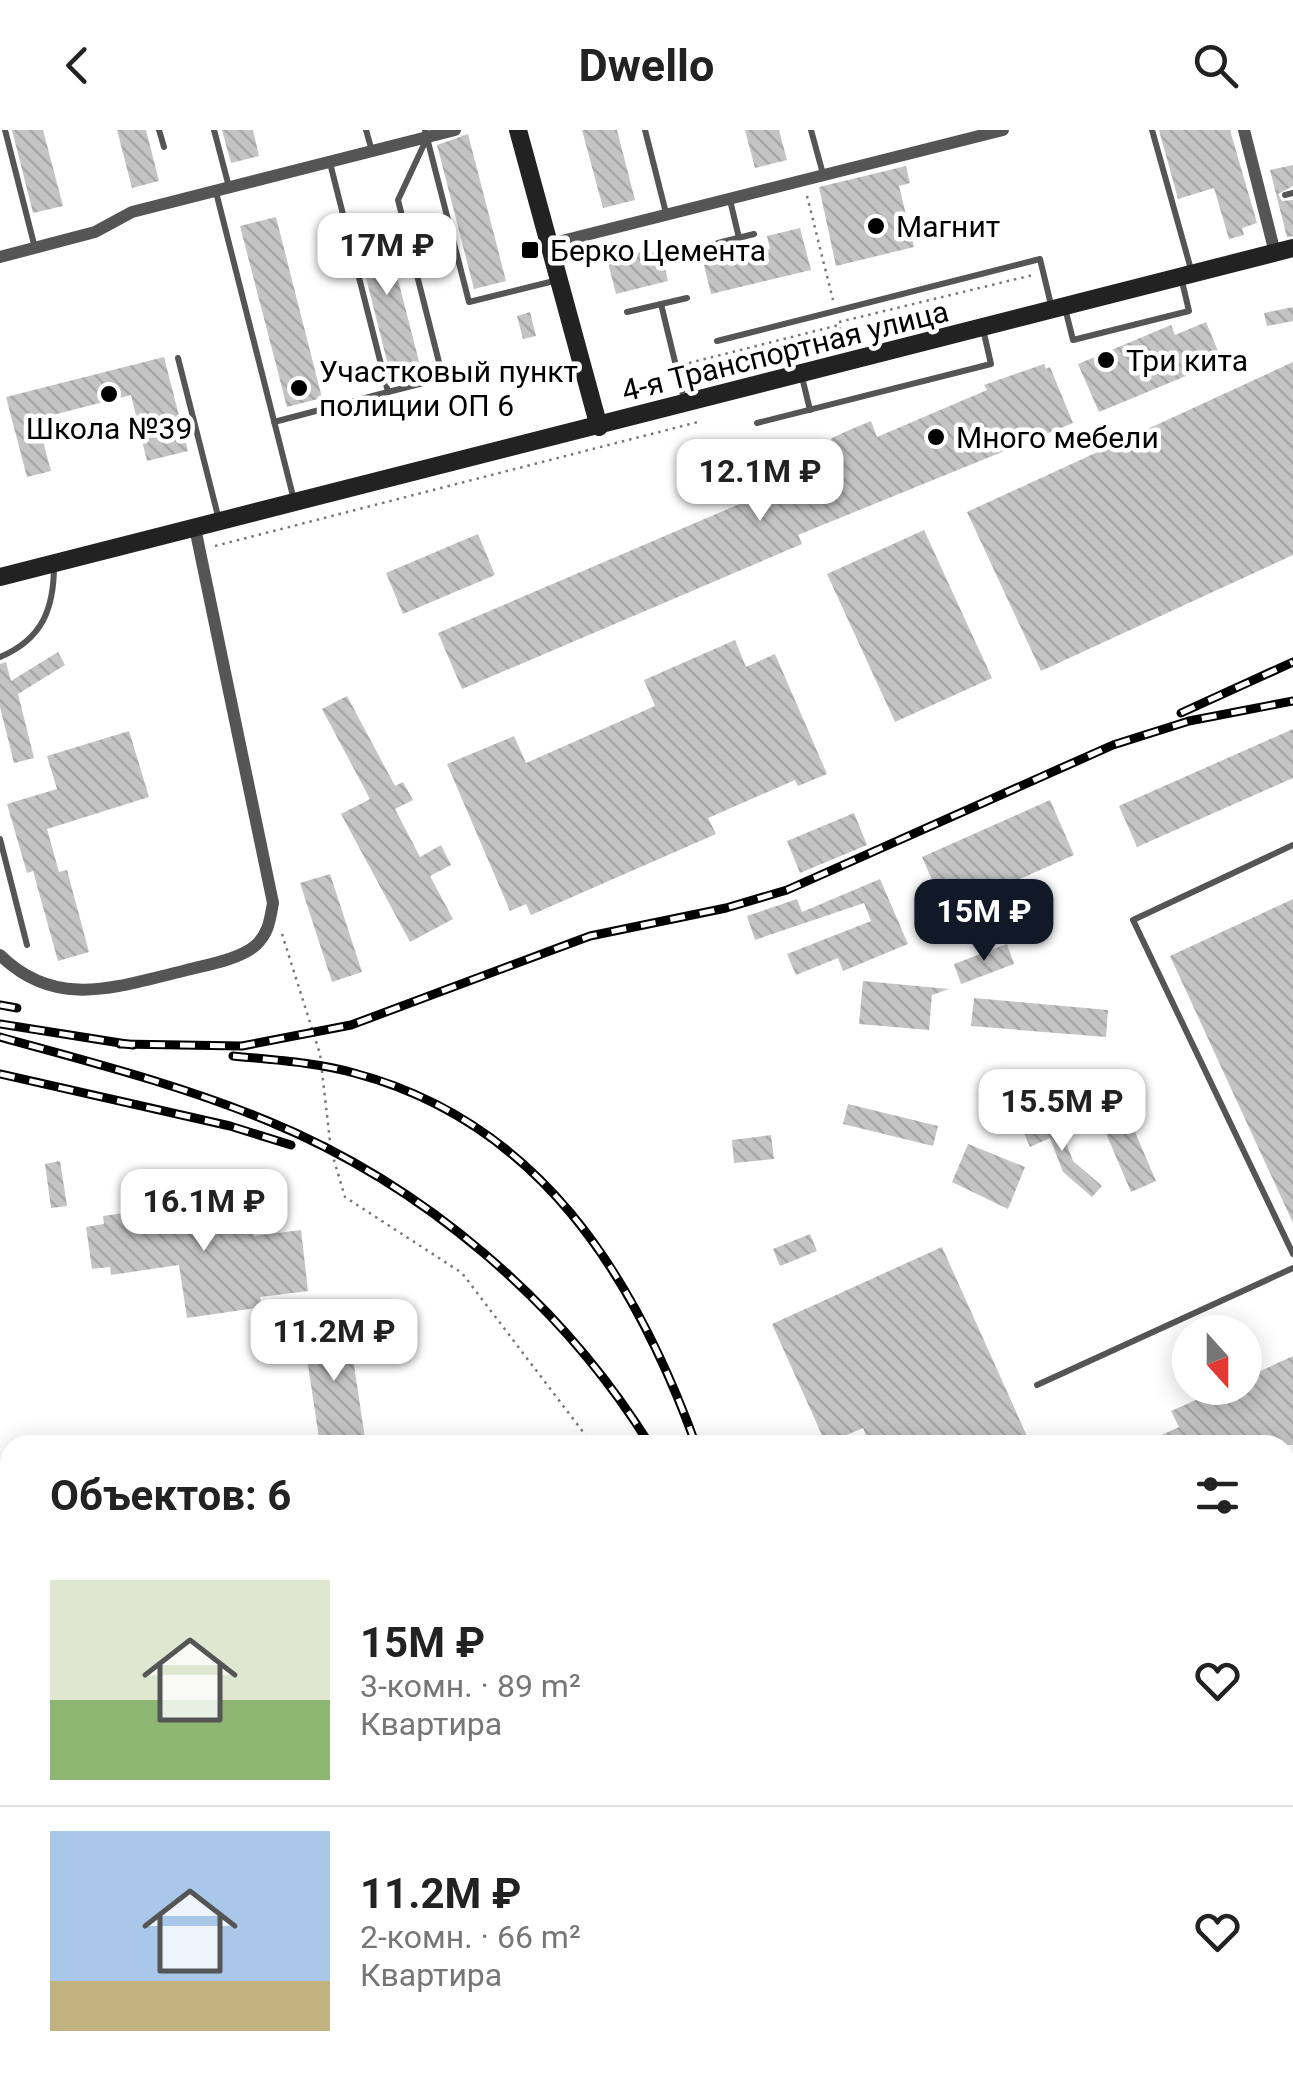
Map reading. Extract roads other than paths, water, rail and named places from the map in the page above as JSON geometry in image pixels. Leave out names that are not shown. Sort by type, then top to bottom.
[{"type":"main road","points":[[518,130],[599,427]]},
{"type":"main road","name":"4-я Транспортная улица","points":[[0,577],[1284,250]]},
{"type":"street","points":[[0,257],[95,232],[132,212],[426,134],[455,130]]},
{"type":"street","points":[[550,244],[823,175],[946,137],[1003,130]]},
{"type":"street","points":[[1244,130],[1284,250]]},
{"type":"street","points":[[0,954],[15,969],[47,986],[100,992],[216,962],[254,948],[268,930],[273,902],[195,528]]},
{"type":"lane","points":[[5,130],[35,248]]},
{"type":"lane","points":[[159,130],[164,147]]},
{"type":"lane","points":[[214,130],[222,189],[294,501]]},
{"type":"lane","points":[[366,130],[372,151]]},
{"type":"lane","points":[[644,130],[666,214]]},
{"type":"lane","points":[[811,130],[823,175]]},
{"type":"lane","points":[[717,341],[1040,259],[1073,340],[1189,311],[1186,276],[1152,130]]},
{"type":"lane","points":[[274,422],[443,378],[398,200],[426,134]]},
{"type":"lane","points":[[426,134],[469,302],[559,279]]},
{"type":"lane","points":[[330,162],[388,392]]},
{"type":"lane","points":[[729,199],[739,238]]},
{"type":"lane","points":[[718,242],[754,234]]},
{"type":"lane","points":[[627,312],[686,298]]},
{"type":"lane","points":[[661,304],[686,405]]},
{"type":"lane","points":[[757,423],[992,364],[982,328]]},
{"type":"lane","points":[[178,358],[220,521]]},
{"type":"lane","points":[[801,375],[810,410]]},
{"type":"lane","points":[[0,658],[23,645],[42,626],[54,601],[54,563]]},
{"type":"lane","points":[[0,838],[27,945]]},
{"type":"lane","points":[[1293,845],[1133,920],[1293,1254]]},
{"type":"lane","points":[[1037,1385],[1293,1268]]},
{"type":"railway","points":[[1181,713],[1293,662]]},
{"type":"railway","points":[[120,1044],[242,1046],[351,1025],[590,936],[726,908],[787,890],[1113,745],[1189,721],[1293,701]]},
{"type":"railway","points":[[0,1005],[17,1008]]},
{"type":"railway","points":[[0,1024],[133,1045]]},
{"type":"railway","points":[[0,1037],[235,1108],[326,1147],[381,1179],[484,1253],[531,1297],[575,1343],[643,1435]]},
{"type":"railway","points":[[233,1056],[339,1069],[419,1096],[477,1128],[527,1167],[571,1214],[609,1266],[642,1322],[692,1435]]},
{"type":"railway","points":[[0,1074],[230,1126],[291,1145]]},
{"type":"place","name":"Магнит","points":[[876,226]]},
{"type":"place","name":"Берко Цемента","points":[[530,250]]},
{"type":"place","name":"Три кита","points":[[1106,360]]},
{"type":"place","name":"Участковый пункт полиции ОП 6","points":[[299,388]]},
{"type":"place","name":"Школа №39","points":[[109,394]]},
{"type":"place","name":"Много мебели","points":[[936,437]]}]
